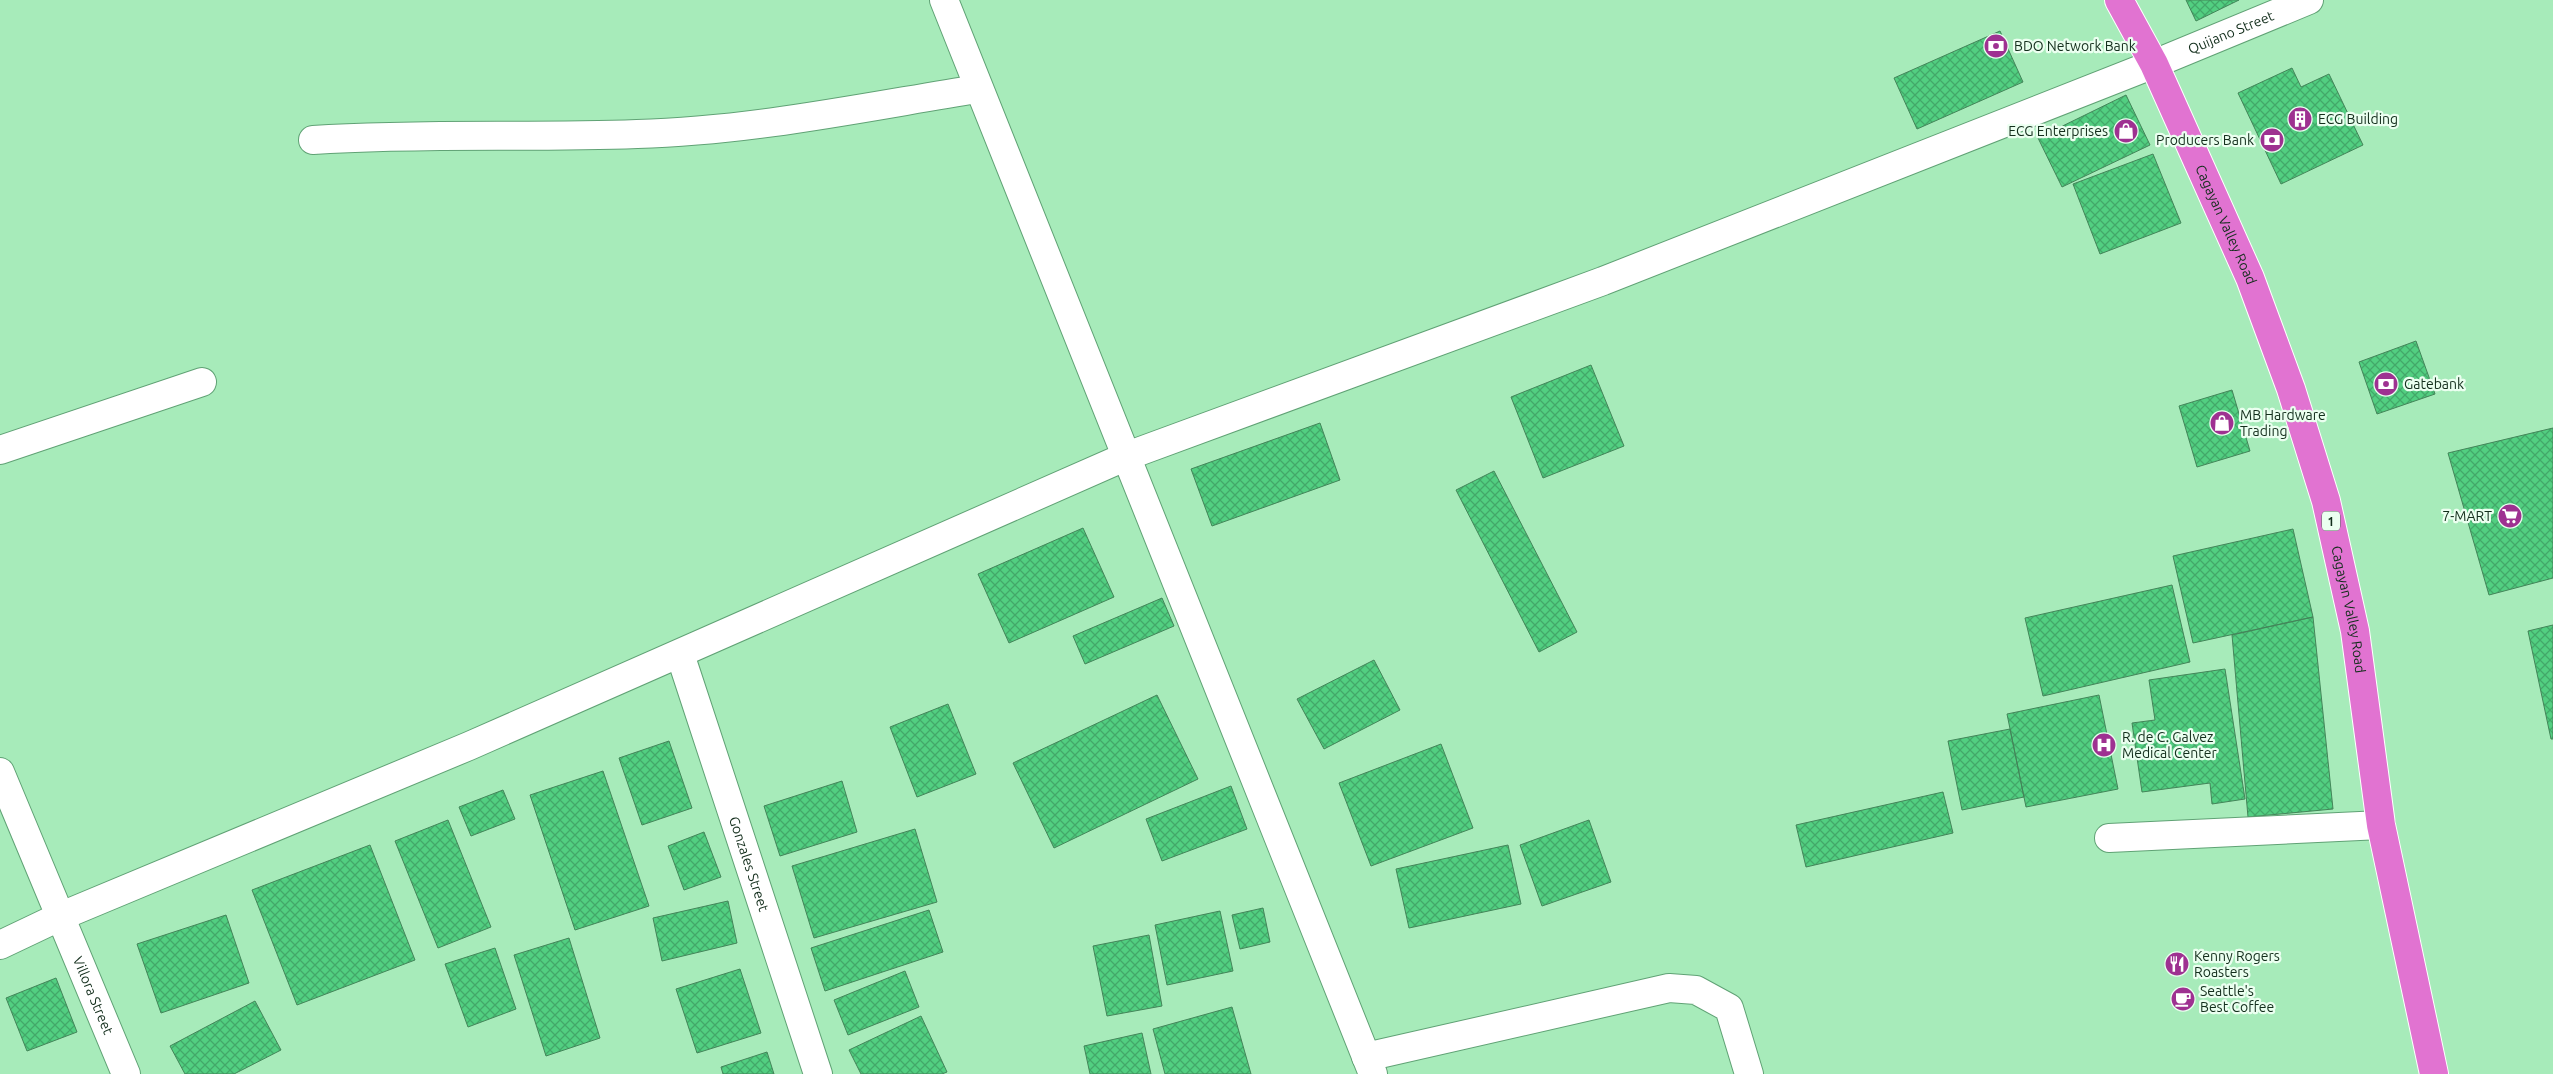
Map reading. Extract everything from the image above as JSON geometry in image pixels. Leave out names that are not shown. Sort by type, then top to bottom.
[{"type":"highway","name":"Cagayan Valley Road","points":[[2119,0],[2154,64],[2250,278],[2291,389],[2326,501],[2355,630],[2381,825],[2434,1074]]},
{"type":"street","points":[[944,0],[1369,1065],[1669,988],[1696,990],[1729,1008],[1749,1074]]},
{"type":"street","name":"Quijano Street","points":[[0,945],[59,917],[469,746],[1127,456],[1603,281],[2154,64],[2309,0]]},
{"type":"street","points":[[313,140],[450,134],[638,134],[772,123],[978,89]]},
{"type":"street","points":[[0,450],[202,382]]},
{"type":"street","name":"Gonzales Street","points":[[680,654],[818,1074]]},
{"type":"street","name":"Villora Street","points":[[0,772],[126,1074]]},
{"type":"street","points":[[2110,838],[2381,825]]},
{"type":"building","points":[[2186,0],[2239,0],[2196,21]]},
{"type":"building","points":[[2000,31],[2023,82],[1917,129],[1894,78]]},
{"type":"building","name":"ECG Building","points":[[2292,68],[2301,87],[2329,74],[2363,145],[2281,184],[2238,93]]},
{"type":"building","points":[[2126,95],[2150,145],[2062,187],[2038,138]]},
{"type":"building","points":[[2153,154],[2181,223],[2100,254],[2073,184]]},
{"type":"building","points":[[2416,341],[2435,394],[2377,414],[2359,362]]},
{"type":"building","points":[[1591,365],[1624,446],[1543,478],[1511,397]]},
{"type":"building","points":[[2232,390],[2250,451],[2197,467],[2179,406]]},
{"type":"building","points":[[1320,423],[1340,480],[1212,526],[1191,469]]},
{"type":"building","name":"7-MART","points":[[2553,428],[2553,578],[2489,595],[2448,453]]},
{"type":"building","points":[[1494,471],[1577,632],[1539,652],[1456,490]]},
{"type":"building","points":[[1083,528],[1114,597],[1009,643],[978,574]]},
{"type":"building","points":[[2293,529],[2313,617],[2193,643],[2173,556]]},
{"type":"building","points":[[2172,585],[2190,662],[2043,696],[2025,618]]},
{"type":"building","points":[[1162,598],[1174,626],[1085,664],[1073,636]]},
{"type":"building","points":[[2313,617],[2333,809],[2248,817],[2232,635]]},
{"type":"building","points":[[2553,625],[2553,739],[2551,739],[2528,631]]},
{"type":"building","points":[[1374,660],[1400,710],[1324,749],[1297,699]]},
{"type":"building","points":[[2225,669],[2245,799],[2212,804],[2210,783],[2142,792],[2132,723],[2155,720],[2149,680]]},
{"type":"building","points":[[1157,695],[1198,779],[1054,848],[1013,763]]},
{"type":"building","points":[[2099,695],[2118,789],[2026,807],[2007,714]]},
{"type":"building","points":[[948,704],[976,774],[917,797],[890,727]]},
{"type":"building","points":[[2010,729],[2024,797],[1962,810],[1948,741]]},
{"type":"building","points":[[669,741],[692,808],[642,825],[619,758]]},
{"type":"building","points":[[1441,744],[1473,828],[1371,866],[1339,783]]},
{"type":"building","points":[[603,771],[649,906],[575,930],[530,795]]},
{"type":"building","points":[[842,781],[857,832],[780,856],[764,806]]},
{"type":"building","points":[[1231,786],[1247,829],[1162,861],[1146,819]]},
{"type":"building","points":[[503,790],[515,819],[471,836],[459,807]]},
{"type":"building","points":[[1943,792],[1953,833],[1806,867],[1796,825]]},
{"type":"building","points":[[448,820],[491,927],[438,948],[395,841]]},
{"type":"building","points":[[1589,820],[1611,882],[1542,906],[1520,845]]},
{"type":"building","points":[[915,829],[937,902],[814,938],[792,866]]},
{"type":"building","points":[[704,832],[721,877],[684,890],[668,846]]},
{"type":"building","points":[[370,845],[415,960],[297,1005],[252,890]]},
{"type":"building","points":[[1508,845],[1521,904],[1409,928],[1396,869]]},
{"type":"building","points":[[728,901],[737,943],[662,961],[653,918]]},
{"type":"building","points":[[1263,908],[1270,942],[1240,949],[1232,915]]},
{"type":"building","points":[[929,910],[943,952],[825,991],[811,948]]},
{"type":"building","points":[[1220,911],[1233,971],[1167,985],[1155,925]]},
{"type":"building","points":[[226,915],[249,983],[161,1013],[137,944]]},
{"type":"building","points":[[1149,935],[1162,1006],[1107,1016],[1093,946]]},
{"type":"building","points":[[569,938],[600,1038],[546,1056],[514,955]]},
{"type":"building","points":[[495,948],[516,1009],[468,1027],[445,964]]},
{"type":"building","points":[[740,969],[761,1033],[697,1053],[676,989]]},
{"type":"building","points":[[905,971],[919,1007],[848,1035],[834,1000]]},
{"type":"building","points":[[56,978],[77,1032],[27,1051],[6,998]]},
{"type":"building","points":[[255,1001],[281,1050],[234,1074],[185,1074],[170,1046]]},
{"type":"building","points":[[1232,1007],[1251,1074],[1165,1074],[1153,1029]]},
{"type":"building","points":[[921,1016],[947,1072],[942,1074],[861,1074],[849,1050]]},
{"type":"building","points":[[1142,1033],[1151,1074],[1090,1074],[1084,1046]]},
{"type":"building","points":[[767,1052],[774,1074],[723,1074],[721,1067]]},
{"type":"place","name":"BDO Network Bank","points":[[1996,46]]},
{"type":"place","name":"ECG Building","points":[[2300,119]]},
{"type":"place","name":"ECG Enterprises","points":[[2126,131]]},
{"type":"place","name":"Producers Bank","points":[[2272,140]]},
{"type":"place","name":"Gatebank","points":[[2386,384]]},
{"type":"place","name":"MB Hardware Trading","points":[[2222,423]]},
{"type":"place","name":"7-MART","points":[[2510,516]]},
{"type":"place","name":"R. de C. Galvez Medical Center","points":[[2104,745]]},
{"type":"place","name":"Kenny Rogers Roasters","points":[[2177,964]]},
{"type":"place","name":"Seattle's Best Coffee","points":[[2183,999]]}]
